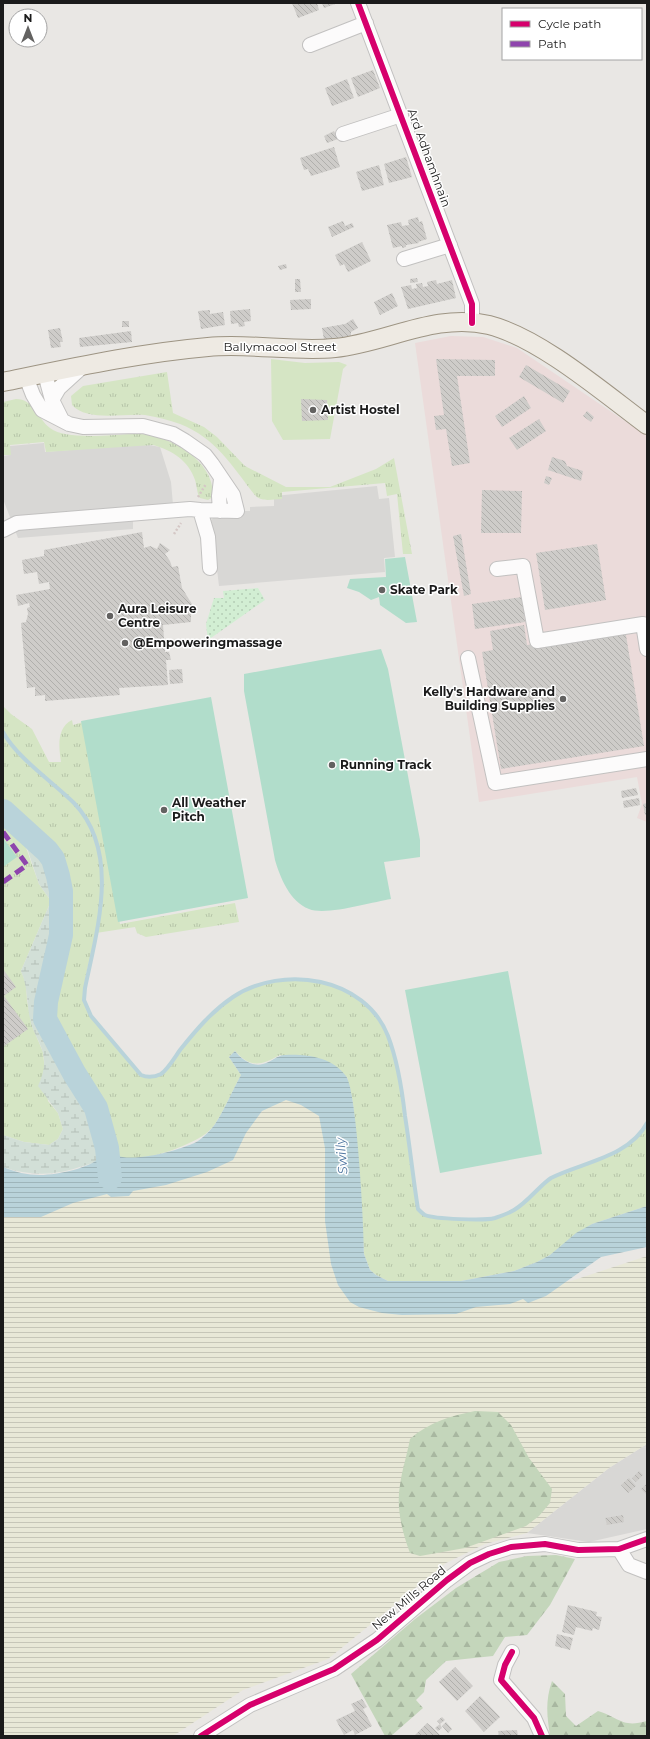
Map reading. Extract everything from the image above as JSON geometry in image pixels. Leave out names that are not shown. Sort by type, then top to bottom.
[{"type":"main road","name":"Ballymacool Street","points":[[3,382],[154,353],[212,346],[334,348],[357,345],[435,324],[472,322],[500,328],[522,337],[558,360],[647,425]]},
{"type":"street","name":"Ard Adhamhnain","points":[[358,3],[472,304],[472,322]]},
{"type":"street","points":[[310,45],[366,23]]},
{"type":"street","name":"Ard Adhamhnain","points":[[343,134],[401,115]]},
{"type":"street","points":[[404,259],[450,245]]},
{"type":"street","points":[[52,400],[60,388],[82,367]]},
{"type":"street","points":[[45,374],[52,400],[62,420]]},
{"type":"street","points":[[3,530],[17,523],[190,509],[237,511],[233,495],[205,455],[173,434],[143,426],[75,426],[42,410],[33,395],[26,378]]},
{"type":"street","points":[[220,510],[219,496],[221,479]]},
{"type":"street","points":[[200,510],[208,537],[210,568]]},
{"type":"street","points":[[497,569],[523,566],[537,641],[643,624],[647,649]]},
{"type":"street","points":[[468,658],[496,783],[647,758]]},
{"type":"street","name":"New Mills Road","points":[[201,1736],[250,1705],[334,1669],[377,1640],[447,1580],[470,1563],[489,1554],[511,1547],[545,1544],[578,1550],[620,1549],[647,1539]]},
{"type":"street","points":[[620,1549],[628,1566],[647,1572]]},
{"type":"street","points":[[512,1652],[505,1665],[502,1680],[534,1718],[542,1736]]},
{"type":"shaded area","points":[[451,336],[483,337],[517,348],[647,436],[647,822],[637,818],[642,804],[637,777],[479,802],[415,343]]},
{"type":"shaded area","points":[[44,443],[45,452],[144,444],[160,447],[171,482],[173,505],[133,507],[133,529],[18,538],[3,499],[3,456],[10,455],[10,446]]},
{"type":"shaded area","points":[[377,486],[379,499],[389,498],[395,557],[384,558],[385,572],[219,586],[211,520],[220,511],[250,511],[250,507],[274,506],[274,496]]},
{"type":"shaded area","points":[[647,1444],[647,1529],[589,1542],[527,1533],[609,1468]]},
{"type":"green space","points":[[271,359],[305,363],[339,362],[347,365],[343,369],[330,439],[283,440],[272,421]]},
{"type":"green space","points":[[167,372],[173,413],[204,427],[217,437],[245,466],[286,487],[330,487],[376,469],[394,458],[412,554],[403,554],[397,494],[387,496],[385,483],[282,492],[282,499],[263,500],[254,494],[230,463],[213,445],[193,430],[172,421],[145,415],[96,415],[79,410],[72,405],[71,396],[83,386]]},
{"type":"green space","points":[[16,399],[27,402],[50,428],[58,432],[81,436],[141,434],[166,440],[189,453],[199,462],[207,472],[212,484],[213,497],[208,500],[200,498],[195,480],[189,467],[173,453],[153,445],[46,452],[44,442],[10,445],[11,455],[3,455],[3,402]]},
{"type":"green space","name":"Skate Park","points":[[405,557],[417,622],[406,623],[380,605],[379,597],[371,600],[359,592],[347,588],[350,579],[386,577],[385,559]]},
{"type":"green space","points":[[258,588],[265,600],[208,640],[206,624],[214,598],[224,598],[223,591]]},
{"type":"green space","name":"Running Track","points":[[381,649],[388,669],[420,840],[420,857],[384,862],[391,899],[337,910],[317,911],[309,909],[302,906],[291,895],[283,881],[275,860],[244,691],[244,674]]},
{"type":"green space","name":"All Weather Pitch","points":[[211,697],[248,898],[118,922],[81,721]]},
{"type":"green space","points":[[3,706],[11,714],[32,729],[49,762],[61,762],[59,745],[63,728],[72,720],[73,725],[83,722],[120,924],[235,903],[239,922],[146,937],[137,933],[135,927],[96,933],[84,986],[84,1000],[92,1017],[100,1028],[141,1075],[146,1077],[154,1076],[164,1072],[199,1027],[233,997],[253,987],[275,981],[298,979],[321,982],[342,989],[361,1000],[377,1016],[388,1036],[401,1086],[418,1209],[424,1215],[438,1218],[489,1219],[505,1214],[519,1207],[551,1178],[604,1157],[629,1144],[647,1123],[647,1206],[592,1224],[550,1255],[514,1271],[461,1281],[388,1281],[370,1270],[364,1254],[353,1103],[347,1077],[280,1055],[256,1064],[246,1061],[235,1051],[229,1057],[241,1075],[216,1123],[205,1134],[194,1141],[169,1151],[142,1158],[130,1159],[116,1156],[108,1150],[96,1108],[74,1073],[45,1019],[61,891],[55,864],[51,855],[46,849],[6,814],[13,831],[24,842],[39,884],[51,901],[21,971],[26,983],[27,1000],[32,1026],[43,1052],[48,1101],[58,1113],[63,1129],[58,1139],[49,1145],[24,1142],[3,1135]]},
{"type":"green space","points":[[5,813],[44,848],[53,859],[58,871],[62,899],[61,928],[54,969],[45,1001],[45,1020],[52,1035],[81,1081],[98,1114],[106,1142],[105,1153],[100,1159],[63,1172],[43,1174],[23,1172],[3,1167],[3,1135],[24,1142],[49,1145],[58,1139],[63,1129],[58,1113],[38,1086],[44,1070],[44,1057],[30,1019],[24,978],[21,971],[51,901],[39,884],[25,842],[13,831]]},
{"type":"green space","points":[[3,838],[17,857],[3,867]]},
{"type":"green space","points":[[508,971],[542,1154],[440,1173],[405,990]]},
{"type":"green space","points":[[285,1090],[328,1104],[343,1281],[495,1299],[574,1280],[647,1256],[647,1444],[609,1468],[527,1533],[485,1544],[446,1563],[328,1659],[243,1690],[173,1736],[3,1736],[3,1190],[205,1165]]},
{"type":"green space","points":[[475,1411],[498,1412],[511,1425],[529,1458],[552,1489],[550,1503],[539,1516],[526,1526],[465,1548],[420,1556],[410,1553],[402,1528],[399,1511],[399,1493],[410,1439],[425,1428],[441,1420]]},
{"type":"green space","points":[[556,1555],[575,1559],[550,1605],[527,1635],[505,1637],[493,1656],[446,1661],[426,1680],[424,1692],[416,1700],[423,1708],[391,1736],[385,1736],[351,1674],[415,1619],[456,1588],[499,1562],[527,1556]]},
{"type":"green space","points":[[552,1681],[565,1694],[566,1716],[576,1726],[598,1711],[626,1723],[639,1723],[647,1721],[647,1736],[550,1736],[547,1708],[548,1695]]},
{"type":"water","name":"Swilly","points":[[235,1051],[240,1057],[251,1063],[259,1065],[279,1056],[310,1056],[334,1065],[346,1076],[350,1087],[357,1132],[364,1254],[370,1270],[388,1281],[461,1281],[514,1271],[550,1255],[576,1233],[592,1224],[647,1206],[647,1247],[601,1257],[546,1296],[528,1303],[523,1299],[510,1304],[476,1307],[456,1314],[402,1315],[382,1313],[359,1307],[350,1302],[338,1285],[331,1264],[325,1221],[325,1148],[319,1116],[301,1105],[286,1100],[262,1111],[246,1133],[233,1160],[207,1172],[166,1185],[133,1191],[129,1196],[111,1197],[107,1194],[73,1203],[41,1217],[3,1217],[3,1167],[17,1172],[48,1175],[78,1169],[88,1165],[103,1155],[107,1148],[113,1154],[123,1157],[150,1156],[179,1149],[198,1141],[209,1132],[216,1123],[241,1075],[229,1057]]},
{"type":"building","points":[[292,3],[317,3],[319,10],[298,18]]},
{"type":"building","points":[[322,3],[338,3],[324,8]]},
{"type":"building","points":[[373,70],[380,88],[358,97],[351,78]]},
{"type":"building","points":[[347,79],[354,98],[332,106],[325,88]]},
{"type":"building","points":[[334,131],[338,139],[327,143],[324,136]]},
{"type":"building","points":[[334,147],[340,167],[311,176],[308,169],[304,170],[300,158]]},
{"type":"building","points":[[406,157],[412,177],[389,183],[384,164]]},
{"type":"building","points":[[379,165],[384,185],[362,191],[356,172]]},
{"type":"building","points":[[418,217],[419,222],[422,221],[427,239],[418,242],[419,243],[406,245],[406,247],[402,248],[402,246],[393,248],[387,225],[401,222],[402,226],[409,225],[408,220]]},
{"type":"building","points":[[343,221],[345,226],[352,223],[354,227],[332,237],[328,227]]},
{"type":"building","points":[[362,242],[371,261],[348,272],[344,264],[340,266],[335,255]]},
{"type":"building","points":[[286,264],[287,268],[280,270],[278,266]]},
{"type":"building","points":[[417,278],[418,282],[410,283],[410,279]]},
{"type":"building","points":[[295,279],[300,279],[301,292],[295,292]]},
{"type":"building","points":[[436,280],[437,284],[452,280],[456,298],[408,309],[401,287],[411,285],[412,289],[417,288],[416,284],[422,283],[423,287],[428,286],[427,282]]},
{"type":"building","points":[[392,293],[398,306],[380,315],[374,302]]},
{"type":"building","points":[[311,299],[311,309],[291,310],[290,300]]},
{"type":"building","points":[[250,309],[251,321],[244,322],[245,326],[239,327],[238,323],[231,324],[230,311]]},
{"type":"building","points":[[210,310],[210,314],[223,312],[225,325],[201,329],[198,311]]},
{"type":"building","points":[[353,319],[358,328],[351,332],[351,336],[324,340],[322,328],[345,324]]},
{"type":"building","points":[[122,321],[129,321],[129,327],[122,327]]},
{"type":"building","points":[[60,328],[63,342],[60,342],[61,347],[51,348],[48,330]]},
{"type":"building","points":[[131,331],[132,342],[80,347],[79,338]]},
{"type":"building","points":[[436,359],[495,360],[495,376],[457,376],[470,463],[452,466],[446,429],[436,430],[434,416],[444,415]]},
{"type":"building","points":[[526,365],[570,391],[563,403],[519,377]]},
{"type":"building","points":[[524,396],[531,408],[502,427],[495,416]]},
{"type":"building","points":[[301,399],[327,400],[328,420],[302,421]]},
{"type":"building","points":[[587,411],[594,417],[591,422],[583,416]]},
{"type":"building","points":[[539,419],[546,431],[517,450],[509,438]]},
{"type":"building","points":[[552,457],[565,461],[567,466],[583,471],[581,481],[548,470]]},
{"type":"building","points":[[546,476],[552,478],[549,485],[544,483]]},
{"type":"building","points":[[482,490],[522,491],[521,533],[481,533]]},
{"type":"building","name":"Aura Leisure Centre","points":[[142,532],[144,548],[150,546],[157,549],[160,543],[170,550],[165,554],[172,567],[178,566],[182,588],[195,609],[191,610],[191,622],[163,625],[165,652],[169,652],[171,660],[166,660],[168,685],[119,688],[120,695],[45,701],[45,695],[35,696],[35,687],[27,688],[21,623],[26,622],[28,614],[27,608],[30,607],[29,603],[18,606],[16,595],[50,589],[49,582],[39,584],[37,572],[24,574],[22,560],[44,556],[44,550]]},
{"type":"building","points":[[461,534],[471,594],[464,596],[453,536]]},
{"type":"building","points":[[597,544],[606,600],[545,610],[536,553]]},
{"type":"building","points":[[522,597],[525,622],[475,629],[472,604]]},
{"type":"building","name":"Kelly's Hardware and Building Supplies","points":[[524,625],[527,645],[625,629],[644,746],[501,769],[482,652],[493,650],[490,631]]},
{"type":"building","points":[[182,669],[183,683],[170,684],[169,670]]},
{"type":"building","points":[[636,788],[638,795],[622,798],[621,791]]},
{"type":"building","points":[[639,798],[640,805],[624,808],[623,801]]},
{"type":"building","points":[[647,803],[647,815],[645,815],[643,804]]},
{"type":"building","points":[[3,969],[16,987],[4,996],[28,1029],[3,1047]]},
{"type":"building","points":[[639,1471],[643,1475],[636,1482],[632,1478]]},
{"type":"building","points":[[629,1478],[636,1486],[628,1493],[621,1485]]},
{"type":"building","points":[[647,1483],[647,1495],[641,1489]]},
{"type":"building","points":[[623,1515],[624,1522],[607,1525],[605,1518]]},
{"type":"building","points":[[568,1605],[597,1612],[596,1616],[602,1617],[599,1630],[593,1628],[592,1631],[576,1627],[574,1635],[562,1632]]},
{"type":"building","points":[[557,1634],[573,1638],[570,1650],[555,1646]]},
{"type":"building","points":[[455,1667],[473,1686],[457,1701],[439,1682]]},
{"type":"building","points":[[480,1696],[500,1717],[484,1732],[465,1711]]},
{"type":"building","points":[[362,1699],[367,1707],[363,1709],[372,1726],[355,1735],[353,1730],[344,1735],[336,1720],[355,1711],[351,1704]]},
{"type":"building","points":[[442,1717],[445,1720],[440,1724],[437,1721]]},
{"type":"building","points":[[446,1722],[452,1729],[448,1733],[442,1726]]},
{"type":"building","points":[[427,1723],[432,1727],[441,1736],[414,1736]]},
{"type":"building","points":[[440,1724],[442,1728],[438,1731],[435,1728]]},
{"type":"building","points":[[517,1730],[518,1736],[499,1736],[498,1731]]},
{"type":"waterway","points":[[3,732],[17,751],[74,803],[88,823],[97,844],[101,868],[102,892],[95,942],[85,988],[84,1000],[91,1016],[141,1075],[151,1077],[164,1072],[192,1035],[211,1015],[225,1002],[253,987],[275,981],[298,979],[321,982],[342,989],[361,1000],[377,1016],[388,1036],[401,1086],[418,1209],[425,1215],[438,1218],[489,1219],[514,1210],[524,1203],[551,1178],[604,1157],[629,1144],[647,1123]]},
{"type":"waterway","points":[[3,811],[47,851],[53,859],[58,876],[61,891],[61,935],[46,1002],[45,1019],[74,1073],[96,1108],[107,1148],[110,1178]]},
{"type":"marked path","points":[[3,832],[27,865],[3,882]]},
{"type":"cycle path","points":[[358,3],[472,304],[472,323]]},
{"type":"cycle path","points":[[201,1736],[250,1705],[334,1669],[377,1640],[447,1580],[470,1563],[489,1554],[511,1547],[545,1544],[578,1550],[619,1549],[647,1539]]},
{"type":"cycle path","points":[[512,1652],[505,1665],[501,1680],[534,1718],[542,1736]]},
{"type":"place","name":"Artist Hostel","points":[[313,410]]},
{"type":"place","name":"Skate Park","points":[[382,590]]},
{"type":"place","name":"Aura Leisure Centre","points":[[110,616]]},
{"type":"place","name":"@Empoweringmassage","points":[[125,643]]},
{"type":"place","name":"Kelly's Hardware and Building Supplies","points":[[563,699]]},
{"type":"place","name":"Running Track","points":[[332,765]]},
{"type":"place","name":"All Weather Pitch","points":[[164,810]]}]
